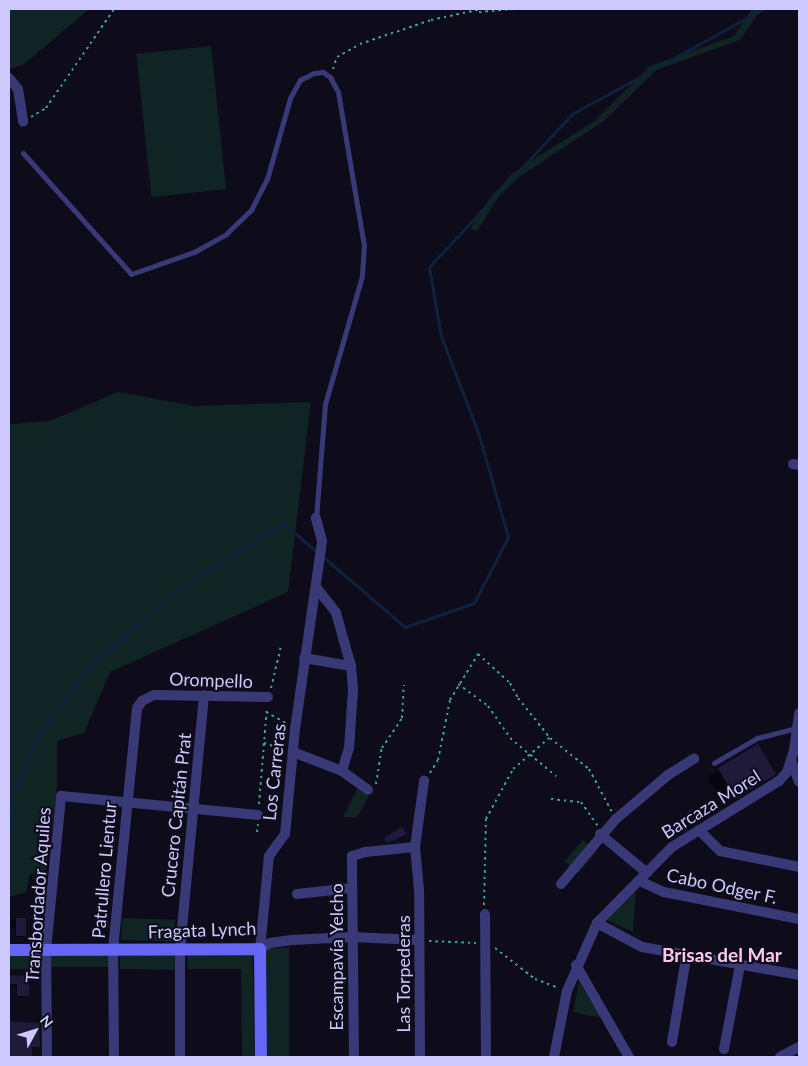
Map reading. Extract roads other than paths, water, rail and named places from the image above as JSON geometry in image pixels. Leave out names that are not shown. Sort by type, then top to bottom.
[{"type":"street","points":[[9,78],[18,88],[23,122]]},
{"type":"street","name":"Los Carreras","points":[[260,1057],[260,949],[268,856],[285,834],[304,658],[322,541],[316,518]]},
{"type":"street","points":[[316,587],[336,613],[351,666],[353,690],[349,748],[342,771]]},
{"type":"street","points":[[304,658],[351,666]]},
{"type":"street","name":"Orompello","points":[[154,694],[268,697]]},
{"type":"street","name":"Patrullero Lientur","points":[[114,1057],[113,950],[126,803],[137,708],[142,701],[154,694]]},
{"type":"street","name":"Crucero Capitán Prat","points":[[180,1057],[180,949],[191,810],[204,695]]},
{"type":"street","points":[[799,713],[796,756],[799,782]]},
{"type":"street","points":[[293,752],[342,771],[368,790]]},
{"type":"street","name":"Barcaza Morel","points":[[554,1057],[567,991],[576,965],[597,924],[664,853],[779,781],[796,756]]},
{"type":"street","points":[[561,884],[601,833],[668,775],[694,759]]},
{"type":"street","name":"Las Torpederas","points":[[420,1057],[419,890],[415,847],[424,781]]},
{"type":"street","name":"Transbordador Aquiles","points":[[47,1057],[46,950],[61,796],[126,803]]},
{"type":"street","points":[[126,803],[258,815]]},
{"type":"street","points":[[699,830],[720,851],[799,867]]},
{"type":"street","points":[[601,833],[643,877]]},
{"type":"street","name":"Escampavía Yelcho","points":[[354,1057],[352,856],[415,847]]},
{"type":"street","name":"Cabo Odger F.","points":[[643,877],[664,892],[799,919]]},
{"type":"street","points":[[297,894],[352,888]]},
{"type":"street","points":[[485,914],[486,1057]]},
{"type":"street","points":[[597,924],[642,947],[686,958],[799,975]]},
{"type":"street","name":"Fragata Lynch","points":[[9,950],[260,949],[270,943],[292,940],[352,937],[419,940]]},
{"type":"street","points":[[672,1042],[686,958]]},
{"type":"street","points":[[576,965],[630,1057]]},
{"type":"street","points":[[724,1049],[740,965]]},
{"type":"street","points":[[780,1057],[799,1047]]},
{"type":"lane","points":[[23,153],[131,274],[194,252],[226,234],[251,210],[267,179],[290,98],[300,80],[314,73],[322,72],[330,78],[338,92],[364,245],[362,276],[325,404],[316,518]]},
{"type":"lane","points":[[714,763],[757,738],[797,728]]},
{"type":"waterway","points":[[322,556],[405,627],[474,603],[508,537],[479,435],[441,336],[429,267],[572,114],[763,9]]},
{"type":"waterway","points":[[9,837],[14,794],[35,740],[88,668],[175,592],[283,523],[317,552]]},
{"type":"district","name":"Brisas del Mar","points":[[722,955]]}]
